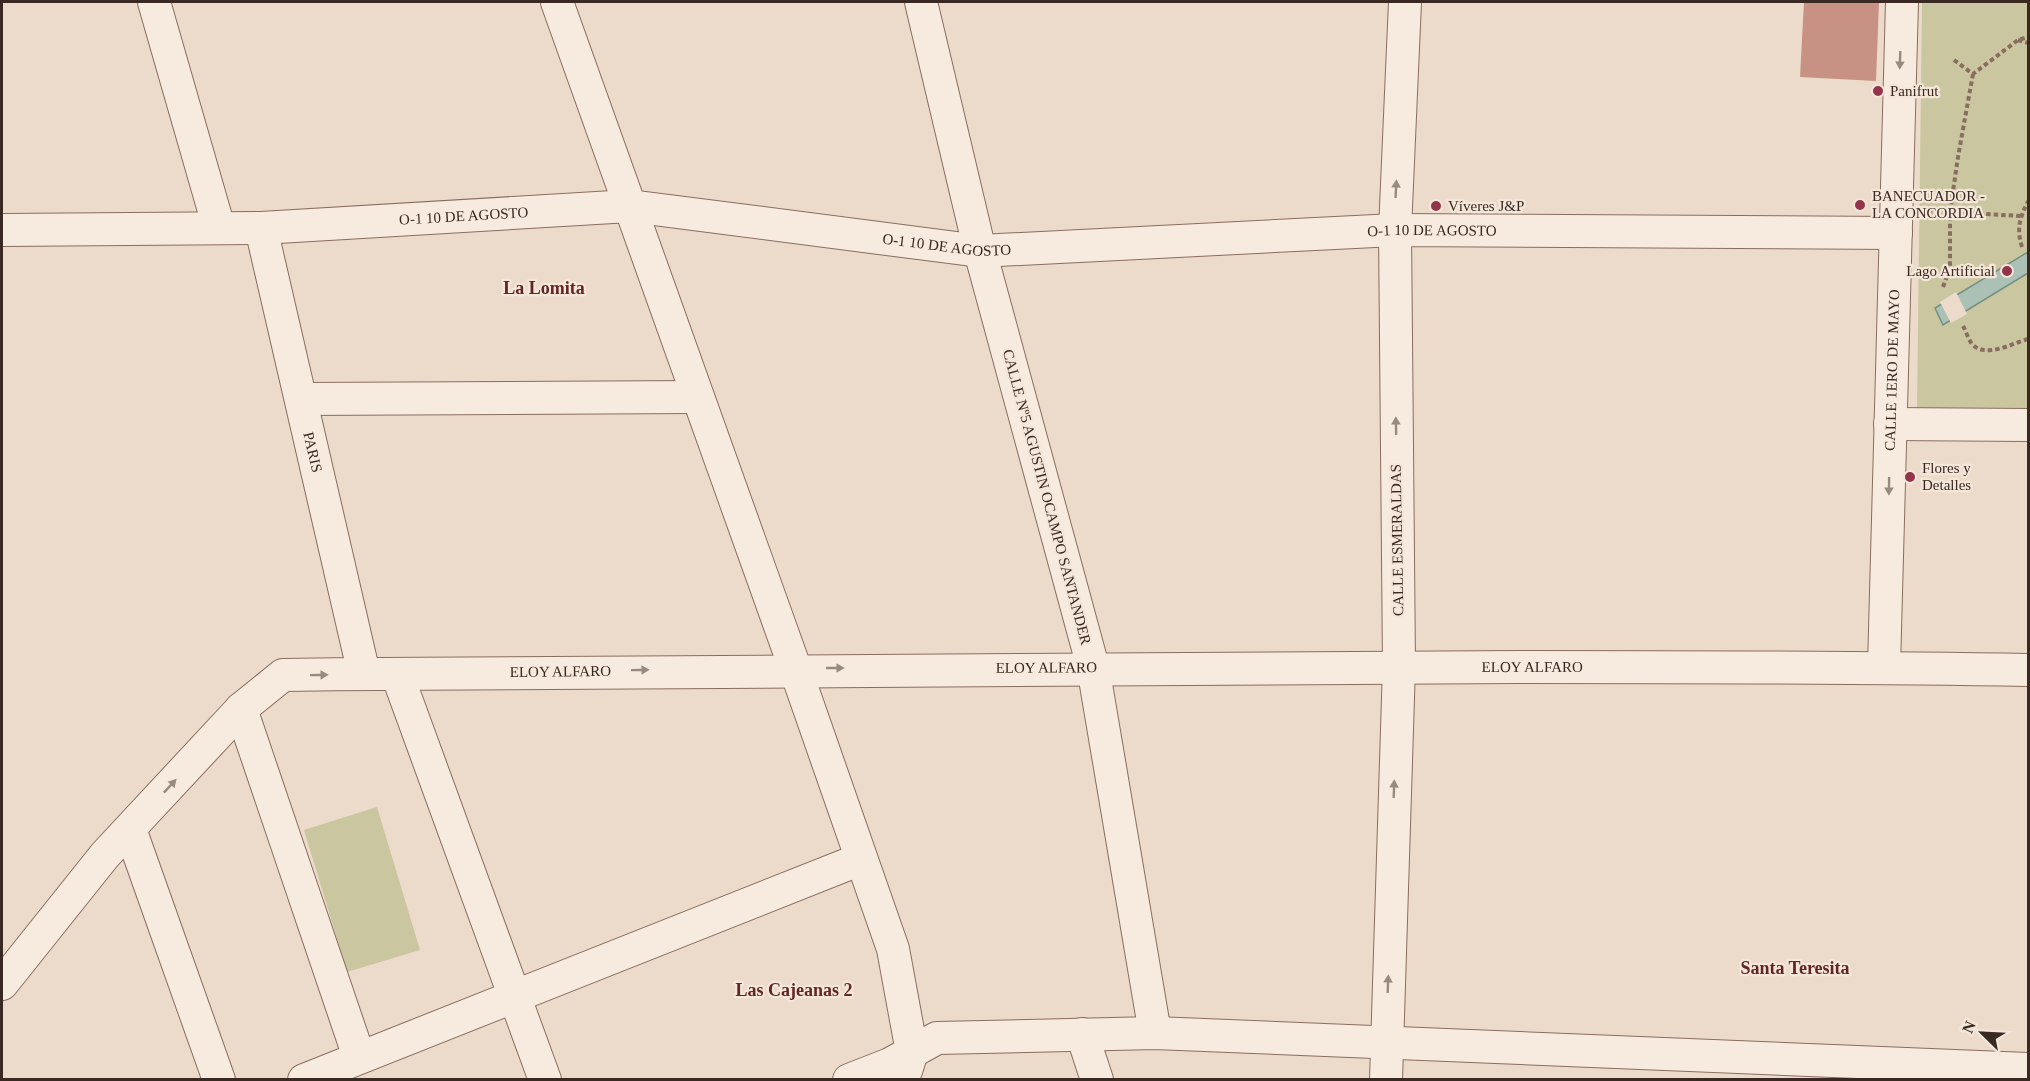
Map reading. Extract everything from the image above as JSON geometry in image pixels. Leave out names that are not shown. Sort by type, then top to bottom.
[{"type":"street","points":[[154,2],[219,228]]},
{"type":"street","points":[[557,2],[893,949],[908,1066]]},
{"type":"street","name":"CALLE Nº5 AGUSTIN OCAMPO SANTANDER","points":[[921,2],[980,251],[1093,667],[1155,1033]]},
{"type":"street","name":"CALLE ESMERALDAS","points":[[1386,1080],[1399,666],[1395,230],[1405,2]]},
{"type":"street","name":"CALLE 1ERO DE MAYO","points":[[1884,667],[1902,2]]},
{"type":"street","name":"O-1 10 DE AGOSTO","points":[[2,230],[261,228],[630,206],[980,251],[1395,230],[1896,233]]},
{"type":"street","name":"PARIS","points":[[261,228],[364,674]]},
{"type":"street","points":[[301,399],[697,397]]},
{"type":"street","points":[[1890,424],[2028,425]]},
{"type":"street","name":"ELOY ALFARO","points":[[2,984],[105,855],[241,709],[283,675],[795,668],[1399,666],[1884,667],[2028,670]]},
{"type":"street","points":[[397,674],[545,1080]]},
{"type":"street","points":[[241,709],[359,1057]]},
{"type":"street","points":[[130,829],[219,1080]]},
{"type":"street","points":[[304,1080],[861,860]]},
{"type":"street","points":[[908,1066],[937,1038],[1155,1033],[1386,1042],[1699,1068],[2015,1072]]},
{"type":"street","points":[[1082,1034],[1097,1080]]},
{"type":"street","points":[[849,1080],[890,1064],[908,1066]]},
{"type":"path","points":[[1944,287],[1950,268],[1950,212],[1973,74],[2018,40],[2028,37]]},
{"type":"path","points":[[2018,40],[2028,44]]},
{"type":"path","points":[[1954,60],[1973,74]]},
{"type":"path","points":[[2022,247],[2018,233],[2021,216],[2028,201]]},
{"type":"path","points":[[1921,210],[2021,216]]},
{"type":"path","points":[[1963,326],[1971,343],[1980,350],[1991,350],[2028,339]]},
{"type":"shaded area","points":[[1922,2],[2028,2],[2028,412],[1917,410]]},
{"type":"shaded area","name":"Lago Artificial","points":[[2028,252],[2028,273],[1943,325],[1935,308]]},
{"type":"shaded area","points":[[377,807],[420,950],[347,972],[304,830]]},
{"type":"pier","points":[[1956,292],[1967,314],[1951,323],[1940,302]]},
{"type":"building","points":[[1804,2],[1879,2],[1876,81],[1800,77]]},
{"type":"place","name":"Panifrut","points":[[1878,91]]},
{"type":"place","name":"BANECUADOR - LA CONCORDIA","points":[[1860,205]]},
{"type":"place","name":"Víveres J&P","points":[[1436,206]]},
{"type":"place","name":"Lago Artificial","points":[[2007,271]]},
{"type":"place","name":"Flores y Detalles","points":[[1910,477]]},
{"type":"district","name":"La Lomita","points":[[544,288]]},
{"type":"district","name":"Santa Teresita","points":[[1795,968]]},
{"type":"district","name":"Las Cajeanas 2","points":[[794,990]]}]
